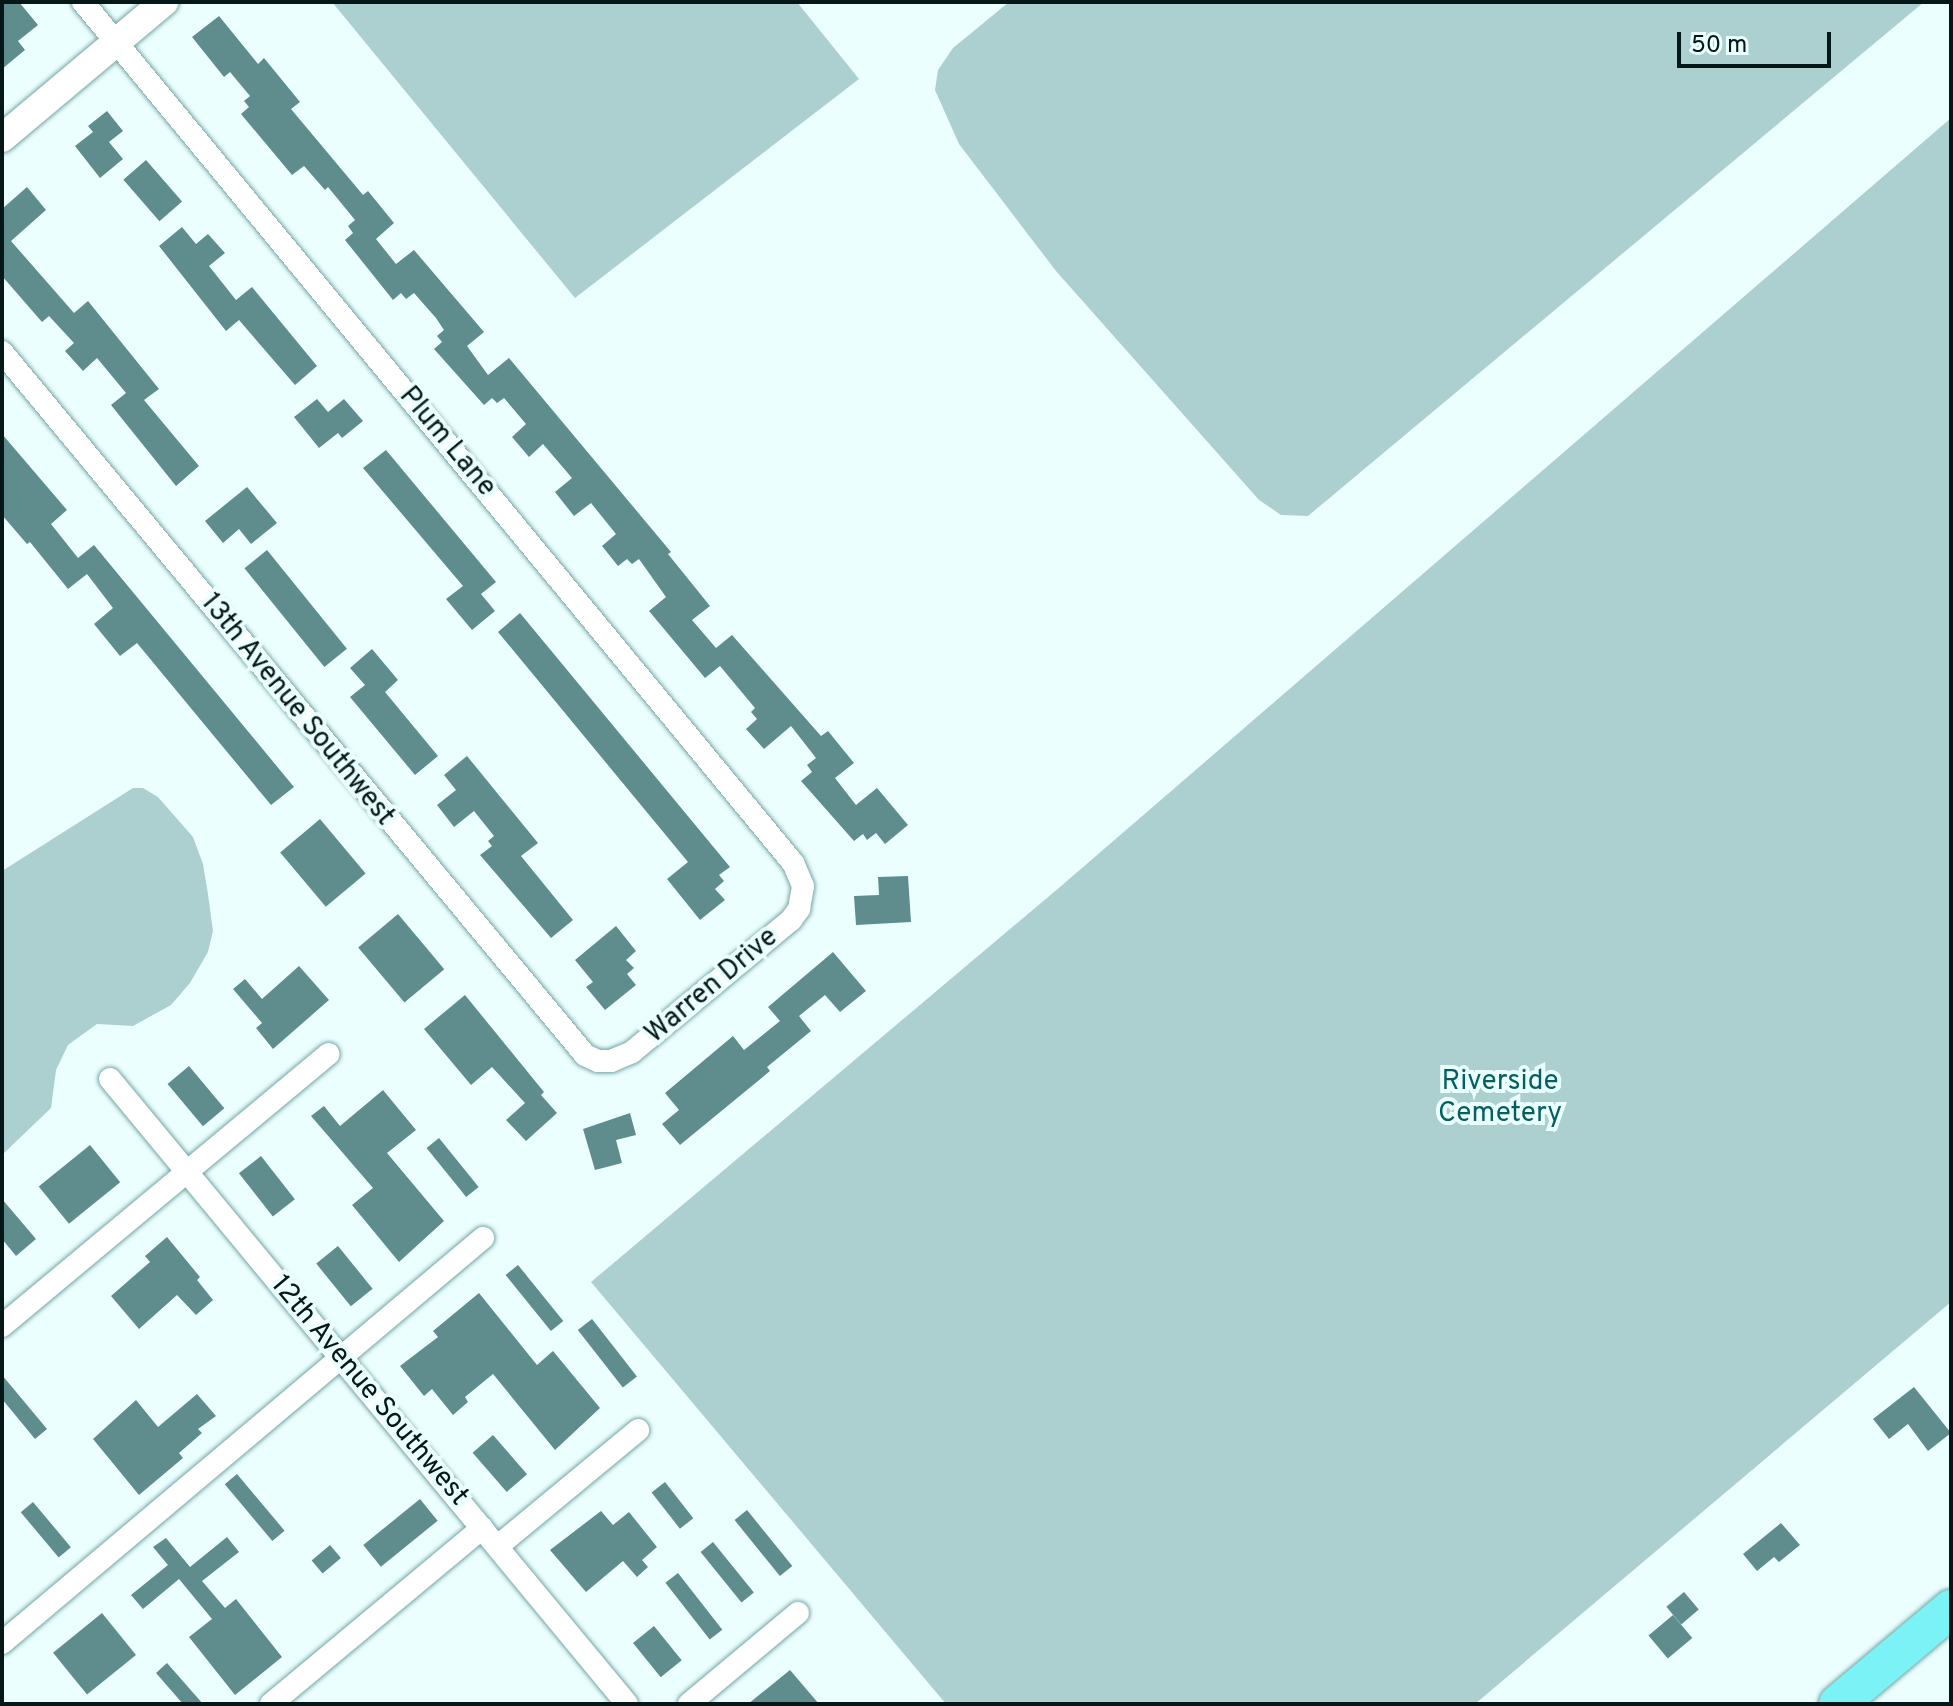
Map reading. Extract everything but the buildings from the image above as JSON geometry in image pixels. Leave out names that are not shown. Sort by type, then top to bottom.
[{"type":"highway","points":[[1838,1704],[1951,1609]]},
{"type":"street","name":"Plum Lane","points":[[83,2],[783,850],[802,876],[803,886]]},
{"type":"street","points":[[2,138],[164,2]]},
{"type":"street","name":"13th Avenue Southwest","points":[[2,352],[575,1048],[598,1061]]},
{"type":"street","name":"Warren Drive","points":[[598,1061],[611,1061],[632,1052],[791,920],[799,909],[803,886]]},
{"type":"street","points":[[2,1326],[328,1054]]},
{"type":"street","name":"12th Avenue Southwest","points":[[110,1079],[498,1546],[620,1701]]},
{"type":"street","points":[[2,1643],[483,1238]]},
{"type":"street","points":[[498,1546],[638,1430]]},
{"type":"street","points":[[271,1704],[482,1528]]},
{"type":"street","points":[[689,1704],[798,1613]]},
{"type":"green space","points":[[332,2],[797,2],[859,79],[575,298]]},
{"type":"green space","points":[[1009,2],[1924,2],[1308,516],[1281,515],[1259,500],[1056,271],[959,144],[935,90],[938,70],[953,48]]},
{"type":"green space","name":"Riverside Cemetery","points":[[1951,118],[1951,1302],[1475,1704],[946,1704],[591,1282],[1060,887]]},
{"type":"green space","points":[[133,788],[143,788],[158,797],[193,837],[203,864],[213,931],[208,952],[190,983],[171,1005],[133,1026],[97,1024],[68,1045],[56,1070],[51,1108],[2,1155],[2,871]]}]
